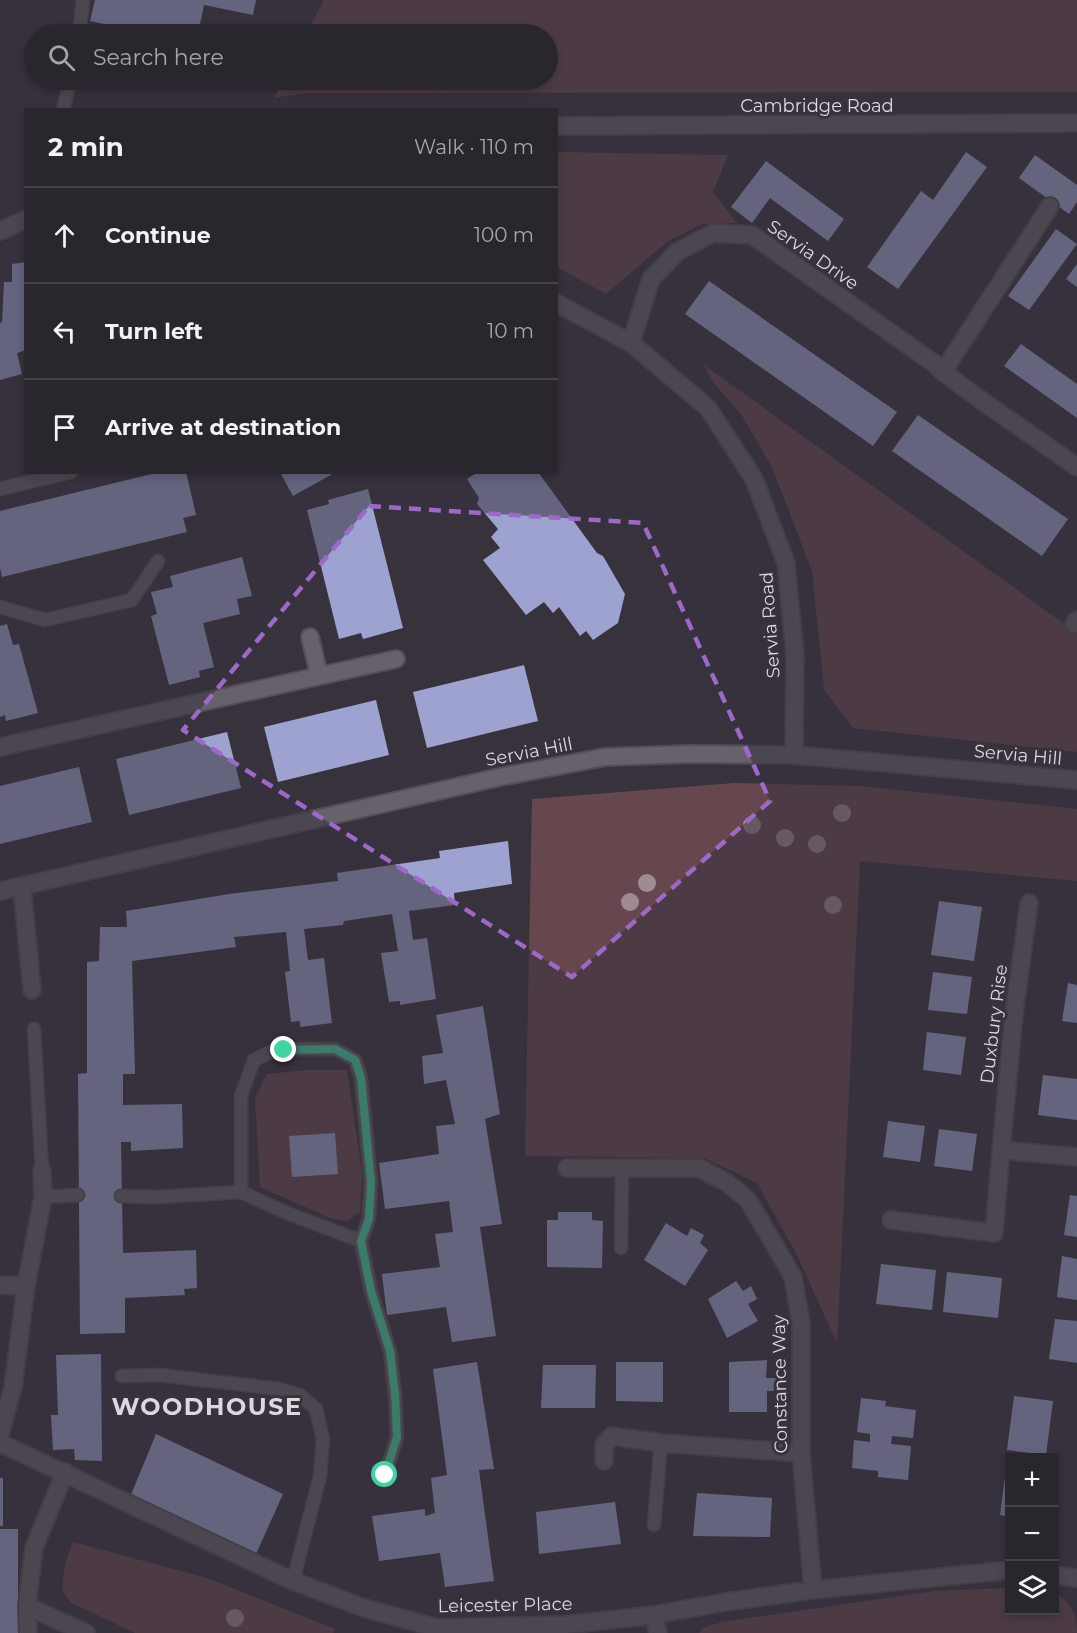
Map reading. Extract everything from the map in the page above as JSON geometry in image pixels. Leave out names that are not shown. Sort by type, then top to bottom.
[{"type":"street","name":"Cambridge Road","points":[[558,126],[1077,123]]},
{"type":"street","points":[[943,372],[1050,206]]},
{"type":"street","points":[[0,231],[24,220]]},
{"type":"street","name":"Servia Drive","points":[[632,343],[651,279],[677,252],[713,233],[752,235],[1077,467]]},
{"type":"street","name":"Servia Road","points":[[558,304],[632,343],[708,408],[754,479],[786,563],[795,656],[794,755]]},
{"type":"street","points":[[310,637],[320,675]]},
{"type":"street","points":[[0,747],[396,659]]},
{"type":"street","name":"Servia Hill","points":[[0,891],[500,777],[605,757],[690,754],[794,755],[1077,780]]},
{"type":"street","points":[[22,886],[32,990]]},
{"type":"street","name":"Duxbury Rise","points":[[891,1220],[994,1233],[1014,1014],[1029,903]]},
{"type":"street","points":[[1000,1150],[1077,1157]]},
{"type":"street","name":"Constance Way","points":[[567,1168],[699,1168],[726,1182],[748,1200],[793,1277],[801,1324],[801,1454],[813,1590]]},
{"type":"street","points":[[0,1434],[13,1387],[26,1286],[43,1197],[42,1170]]},
{"type":"street","points":[[0,1285],[26,1286]]},
{"type":"street","points":[[604,1461],[604,1445],[612,1436],[661,1443],[801,1454]]},
{"type":"street","name":"Leicester Place","points":[[0,1443],[293,1581],[364,1608],[437,1628],[564,1625],[654,1615],[725,1602],[813,1590],[1005,1571]]},
{"type":"street","points":[[27,1633],[27,1606],[34,1548],[65,1472]]},
{"type":"street","points":[[1059,1576],[1077,1578]]},
{"type":"street","points":[[27,1606],[86,1633]]},
{"type":"street","points":[[654,1615],[658,1633]]},
{"type":"lane","points":[[80,24],[83,0]]},
{"type":"lane","points":[[63,108],[68,90]]},
{"type":"lane","points":[[0,489],[63,474]]},
{"type":"lane","points":[[0,607],[45,620],[132,600],[158,561]]},
{"type":"lane","points":[[34,1029],[42,1170]]},
{"type":"lane","points":[[241,1192],[241,1096],[254,1060],[275,1050],[335,1049],[355,1060],[361,1078],[371,1182],[369,1219],[361,1241],[371,1291],[390,1351],[395,1394],[397,1437],[385,1475]]},
{"type":"lane","points":[[621,1248],[622,1168]]},
{"type":"lane","points":[[121,1196],[157,1197],[241,1192],[287,1213],[361,1241]]},
{"type":"lane","points":[[43,1197],[78,1196]]},
{"type":"lane","points":[[122,1376],[160,1375],[279,1389],[300,1395],[316,1409],[323,1439],[320,1476],[293,1581]]},
{"type":"lane","points":[[654,1525],[661,1443]]},
{"type":"highlighted area","points":[[369,506],[643,523],[770,801],[572,977],[183,730]]},
{"type":"shaded area","points":[[324,0],[1077,0],[1077,92],[306,93],[274,98],[278,90],[558,90],[558,24],[311,24]]},
{"type":"shaded area","points":[[558,152],[728,155],[713,192],[737,223],[702,224],[668,241],[606,294],[558,268]]},
{"type":"shaded area","points":[[704,365],[1077,633],[1077,752],[853,728],[824,689],[812,571],[772,467],[741,414],[713,382]]},
{"type":"shaded area","points":[[734,783],[860,786],[1077,809],[1077,881],[860,861],[837,1343],[797,1255],[757,1183],[704,1158],[525,1156],[532,799]]},
{"type":"shaded area","points":[[307,1070],[347,1070],[362,1172],[360,1212],[347,1221],[330,1218],[260,1187],[255,1098],[267,1074]]},
{"type":"shaded area","points":[[73,1542],[207,1578],[335,1629],[333,1633],[135,1633],[70,1602],[62,1589],[65,1563]]},
{"type":"shaded area","points":[[1005,1588],[1005,1615],[1059,1615],[1059,1595],[1075,1614],[1077,1633],[699,1633],[703,1628],[722,1622],[934,1591]]},
{"type":"building","points":[[95,0],[256,0],[253,15],[204,5],[200,24],[104,24],[90,21]]},
{"type":"building","points":[[966,152],[987,167],[898,289],[867,267],[921,191],[933,200]]},
{"type":"building","points":[[1035,155],[1077,185],[1077,202],[1069,214],[1019,178]]},
{"type":"building","points":[[766,161],[844,219],[828,241],[770,198],[752,223],[731,207]]},
{"type":"building","points":[[1056,229],[1077,244],[1029,310],[1008,296]]},
{"type":"building","points":[[24,262],[24,351],[17,353],[22,374],[0,380],[0,323],[2,322],[4,282],[12,282],[12,264]]},
{"type":"building","points":[[1077,264],[1077,287],[1066,279]]},
{"type":"building","points":[[709,281],[897,412],[873,446],[685,314]]},
{"type":"building","points":[[1021,344],[1077,384],[1077,418],[1004,366]]},
{"type":"building","points":[[918,415],[1068,519],[1042,556],[892,451]]},
{"type":"building","points":[[152,474],[186,474],[196,515],[183,518],[187,532],[2,577],[0,511]]},
{"type":"building","points":[[281,474],[332,474],[293,496]]},
{"type":"building","points":[[475,474],[539,474],[597,553],[603,556],[625,594],[618,623],[593,640],[586,631],[580,636],[559,607],[553,613],[544,602],[526,615],[483,560],[500,548],[491,537],[498,529],[477,504],[479,498],[467,479]]},
{"type":"building","points":[[368,489],[403,628],[363,639],[361,633],[339,639],[307,510],[329,504],[328,500]]},
{"type":"building","points":[[242,557],[252,596],[237,599],[240,614],[203,623],[214,667],[199,671],[200,677],[169,685],[151,616],[157,614],[151,592],[173,587],[170,576]]},
{"type":"building","points":[[7,624],[13,645],[19,644],[38,713],[6,721],[5,715],[0,717],[0,626]]},
{"type":"building","points":[[524,665],[538,721],[427,748],[413,692]]},
{"type":"building","points":[[376,700],[389,755],[278,782],[264,727]]},
{"type":"building","points":[[227,732],[241,788],[129,815],[116,759]]},
{"type":"building","points":[[79,767],[92,822],[0,844],[0,786]]},
{"type":"building","points":[[508,841],[512,884],[454,893],[455,905],[409,911],[413,940],[427,938],[436,999],[400,1005],[400,1001],[389,1002],[381,953],[398,951],[392,914],[344,921],[343,925],[304,929],[308,960],[324,958],[332,1023],[300,1027],[300,1021],[291,1022],[285,972],[290,971],[286,932],[234,937],[236,947],[132,961],[135,1074],[123,1074],[123,1105],[182,1104],[183,1148],[131,1151],[131,1142],[121,1142],[123,1253],[196,1250],[197,1288],[184,1289],[185,1295],[125,1298],[125,1333],[80,1334],[78,1074],[87,1073],[87,962],[99,961],[100,927],[127,927],[126,911],[229,894],[338,881],[337,873],[440,858],[439,851]]},
{"type":"building","points":[[939,901],[982,907],[974,961],[931,955]]},
{"type":"building","points":[[933,972],[972,977],[967,1014],[928,1010]]},
{"type":"building","points":[[1068,983],[1077,985],[1077,1023],[1062,1021]]},
{"type":"building","points":[[483,1006],[500,1114],[485,1119],[502,1224],[480,1227],[496,1336],[452,1342],[446,1307],[387,1315],[382,1274],[440,1267],[435,1234],[453,1232],[449,1201],[385,1209],[379,1163],[439,1154],[436,1126],[455,1124],[446,1080],[424,1084],[422,1056],[443,1053],[436,1015]]},
{"type":"building","points":[[927,1032],[966,1037],[961,1075],[923,1070]]},
{"type":"building","points":[[1043,1075],[1077,1079],[1077,1120],[1038,1115]]},
{"type":"building","points":[[888,1121],[925,1126],[920,1162],[883,1157]]},
{"type":"building","points":[[939,1129],[977,1134],[972,1171],[934,1166]]},
{"type":"building","points":[[335,1133],[338,1174],[292,1177],[289,1136]]},
{"type":"building","points":[[1070,1195],[1077,1196],[1077,1237],[1064,1235]]},
{"type":"building","points":[[558,1212],[592,1212],[592,1220],[603,1221],[602,1268],[547,1267],[547,1220],[558,1220]]},
{"type":"building","points":[[666,1223],[687,1236],[691,1228],[704,1235],[700,1243],[708,1250],[685,1286],[644,1260]]},
{"type":"building","points":[[1062,1256],[1077,1259],[1077,1300],[1057,1297]]},
{"type":"building","points":[[881,1264],[936,1270],[932,1310],[876,1304]]},
{"type":"building","points":[[947,1272],[1002,1278],[998,1318],[943,1312]]},
{"type":"building","points":[[736,1281],[743,1291],[751,1286],[757,1299],[748,1304],[758,1321],[727,1338],[708,1299]]},
{"type":"building","points":[[1055,1319],[1077,1321],[1077,1363],[1049,1359]]},
{"type":"building","points":[[101,1354],[102,1461],[75,1460],[74,1449],[53,1450],[51,1415],[58,1415],[56,1355]]},
{"type":"building","points":[[767,1360],[766,1378],[777,1378],[777,1391],[767,1391],[767,1412],[729,1412],[729,1362]]},
{"type":"building","points":[[477,1362],[494,1469],[479,1470],[494,1581],[445,1587],[440,1553],[379,1561],[372,1516],[425,1509],[425,1516],[435,1513],[431,1478],[447,1475],[433,1369]]},
{"type":"building","points":[[616,1362],[663,1362],[663,1402],[616,1401]]},
{"type":"building","points":[[543,1365],[596,1365],[595,1408],[541,1408]]},
{"type":"building","points":[[1014,1396],[1053,1401],[1046,1453],[1007,1450]]},
{"type":"building","points":[[861,1398],[886,1401],[885,1406],[916,1410],[913,1438],[892,1436],[891,1444],[911,1446],[908,1480],[878,1477],[878,1471],[852,1468],[854,1440],[870,1442],[870,1434],[857,1432]]},
{"type":"building","points":[[156,1434],[283,1494],[256,1554],[130,1497]]},
{"type":"building","points":[[1005,1476],[1005,1516],[1000,1515]]},
{"type":"building","points":[[0,1478],[3,1478],[3,1526],[0,1526]]},
{"type":"building","points":[[697,1493],[772,1498],[770,1537],[693,1536]]},
{"type":"building","points":[[615,1502],[621,1544],[539,1554],[536,1512]]},
{"type":"building","points":[[0,1529],[18,1529],[18,1633],[0,1633]]},
{"type":"district","name":"WOODHOUSE","points":[[207,1406]]},
{"type":"route","points":[[284,1050],[335,1049],[355,1060],[361,1078],[371,1182],[369,1219],[361,1241],[371,1291],[390,1351],[395,1394],[397,1437],[385,1475]]}]
